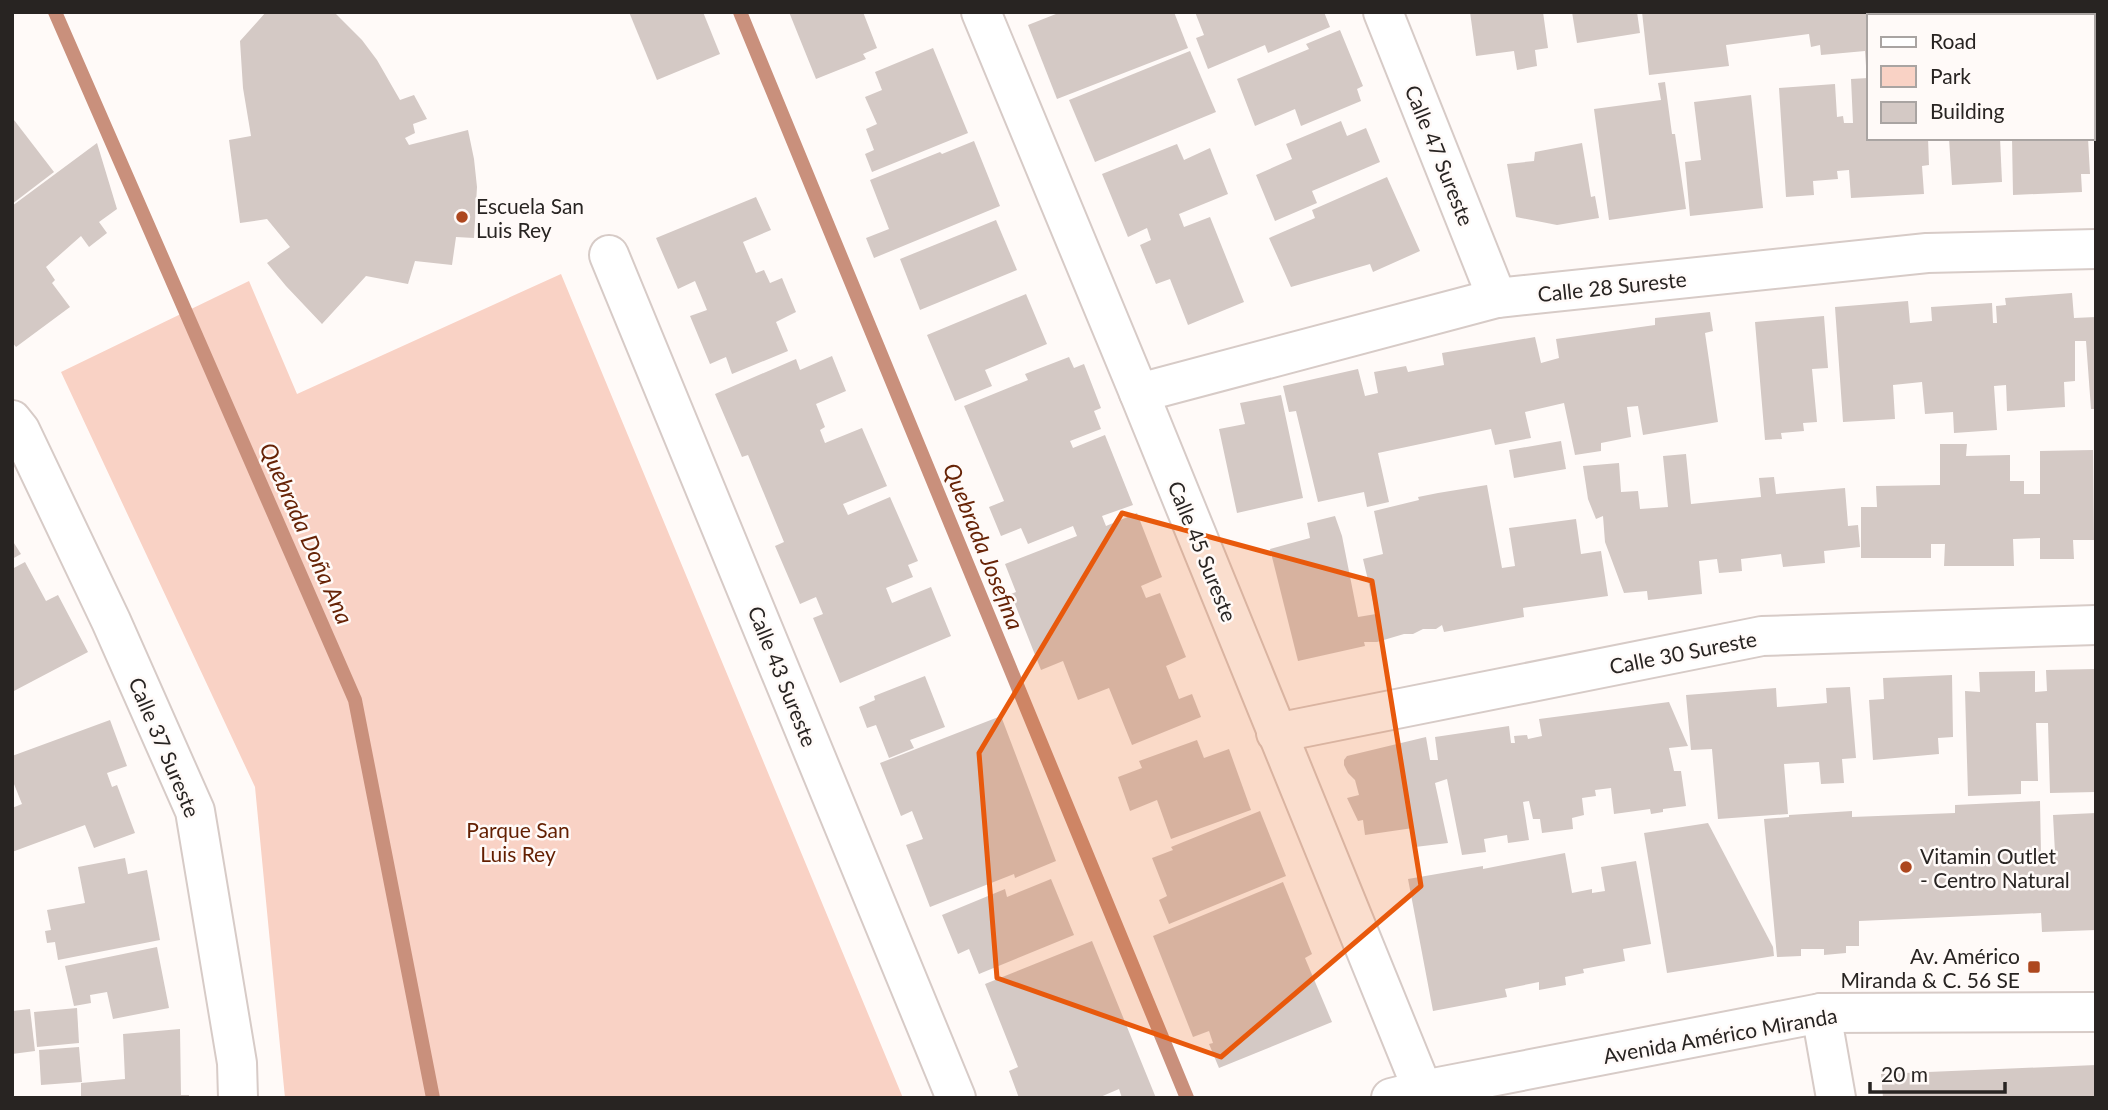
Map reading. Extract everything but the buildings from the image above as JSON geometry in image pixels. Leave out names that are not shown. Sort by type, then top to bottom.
[{"type":"street","name":"Calle 45 Sureste","points":[[981,12],[1276,733],[1413,1095]]},
{"type":"street","name":"Calle 47 Sureste","points":[[1382,12],[1497,298]]},
{"type":"street","name":"Calle 28 Sureste","points":[[1139,393],[1497,298],[1927,253],[2096,249]]},
{"type":"street","name":"Calle 43 Sureste","points":[[609,255],[957,1098]]},
{"type":"street","name":"Calle 37 Sureste","points":[[12,420],[20,429],[111,621],[195,811],[237,1063],[238,1098]]},
{"type":"street","name":"Calle 30 Sureste","points":[[1276,733],[1762,636],[2096,625]]},
{"type":"street","name":"Avenida Américo Miranda","points":[[1413,1095],[1821,1013],[2096,1012]]},
{"type":"street","points":[[1821,1013],[1836,1098]]},
{"type":"highlighted area","points":[[1122,513],[1372,581],[1421,886],[1221,1057],[997,978],[979,753]]},
{"type":"green space","name":"Parque San Luis Rey","points":[[561,274],[903,1098],[285,1098],[255,787],[61,372],[249,281],[297,394]]},
{"type":"waterway","name":"Quebrada Doña Ana","points":[[55,12],[355,700],[433,1098]]},
{"type":"waterway","name":"Quebrada Josefina","points":[[740,12],[1187,1098]]},
{"type":"place","name":"Escuela San Luis Rey","points":[[462,217]]},
{"type":"place","name":"Vitamin Outlet - Centro Natural","points":[[1906,867]]},
{"type":"place","name":"Av. Américo Miranda & C. 56 SE","points":[[2034,967]]}]
